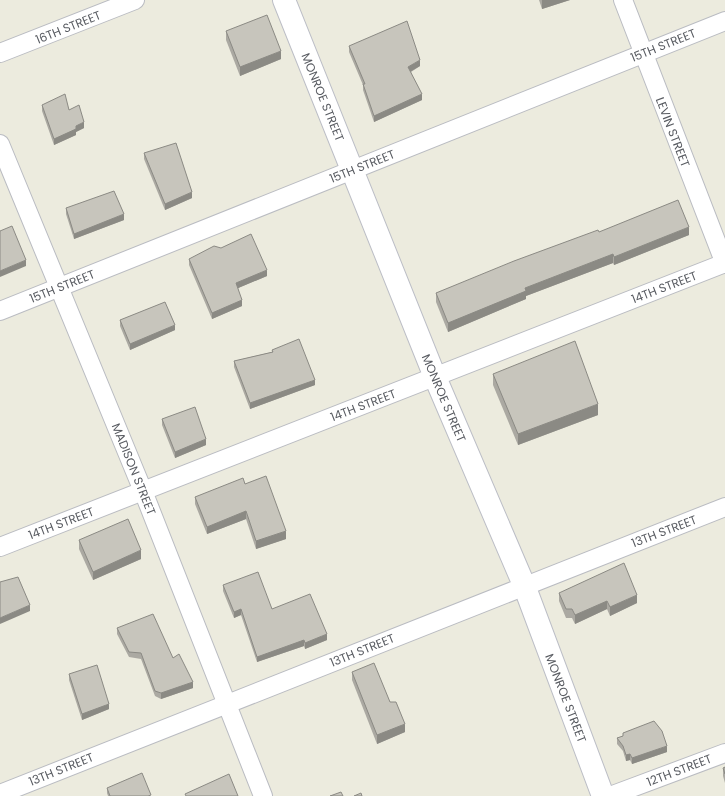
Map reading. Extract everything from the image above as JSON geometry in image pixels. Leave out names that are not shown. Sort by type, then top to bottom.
[{"type":"main road","name":"MONROE STREET","points":[[284,0],[435,377],[524,585],[603,796]]},
{"type":"street","name":"16TH STREET","points":[[0,53],[136,0]]},
{"type":"street","name":"LEVIN STREET","points":[[623,0],[725,263]]},
{"type":"street","name":"15TH STREET","points":[[0,311],[725,21]]},
{"type":"street","name":"MADISON STREET","points":[[0,144],[143,491],[263,796]]},
{"type":"street","name":"14TH STREET","points":[[0,547],[725,263]]},
{"type":"street","name":"13TH STREET","points":[[0,794],[524,585],[725,507]]},
{"type":"street","name":"12TH STREET","points":[[610,796],[725,753]]},
{"type":"building","points":[[267,15],[281,51],[240,67],[226,31]]},
{"type":"building","points":[[407,21],[420,60],[408,67],[422,94],[374,116],[363,84],[365,84],[349,46]]},
{"type":"building","points":[[65,94],[69,110],[79,105],[84,122],[76,126],[76,129],[54,139],[42,105]]},
{"type":"building","points":[[176,143],[192,192],[165,204],[144,153]]},
{"type":"building","points":[[114,191],[124,214],[74,234],[66,208]]},
{"type":"building","points":[[678,200],[689,227],[614,257],[613,254],[525,288],[526,291],[448,323],[436,293],[514,261],[598,230],[599,232]]},
{"type":"building","points":[[12,226],[26,260],[0,271],[0,231]]},
{"type":"building","points":[[251,234],[267,270],[236,283],[242,300],[212,313],[189,259],[214,246],[221,248]]},
{"type":"building","points":[[165,302],[175,325],[130,344],[120,320]]},
{"type":"building","points":[[299,339],[315,380],[250,403],[234,361],[273,352],[272,350]]},
{"type":"building","points":[[575,341],[598,404],[518,434],[493,374]]},
{"type":"building","points":[[195,407],[206,439],[175,452],[162,419]]},
{"type":"building","points":[[266,476],[286,531],[256,541],[246,511],[207,527],[195,497],[243,478],[245,484]]},
{"type":"building","points":[[128,519],[141,550],[93,572],[79,540]]},
{"type":"building","points":[[624,563],[637,595],[610,607],[607,601],[575,615],[572,609],[566,609],[559,593]]},
{"type":"building","points":[[258,572],[272,609],[310,594],[327,634],[305,643],[304,640],[257,657],[241,609],[234,612],[223,585]]},
{"type":"building","points":[[18,577],[30,605],[0,618],[0,582]]},
{"type":"building","points":[[153,614],[173,658],[179,654],[193,682],[161,693],[155,691],[141,653],[129,652],[117,628]]},
{"type":"building","points":[[374,663],[390,702],[396,702],[405,724],[377,735],[352,672]]},
{"type":"building","points":[[97,665],[109,704],[82,714],[69,674]]},
{"type":"building","points":[[654,721],[662,731],[667,746],[632,758],[630,754],[626,755],[623,746],[617,738],[623,736],[623,733]]},
{"type":"building","points":[[142,773],[151,795],[110,796],[107,788]]},
{"type":"building","points":[[229,774],[238,796],[186,796],[185,794]]},
{"type":"building","points":[[341,792],[343,796],[330,796]]},
{"type":"building","points":[[361,793],[362,796],[354,796]]}]
